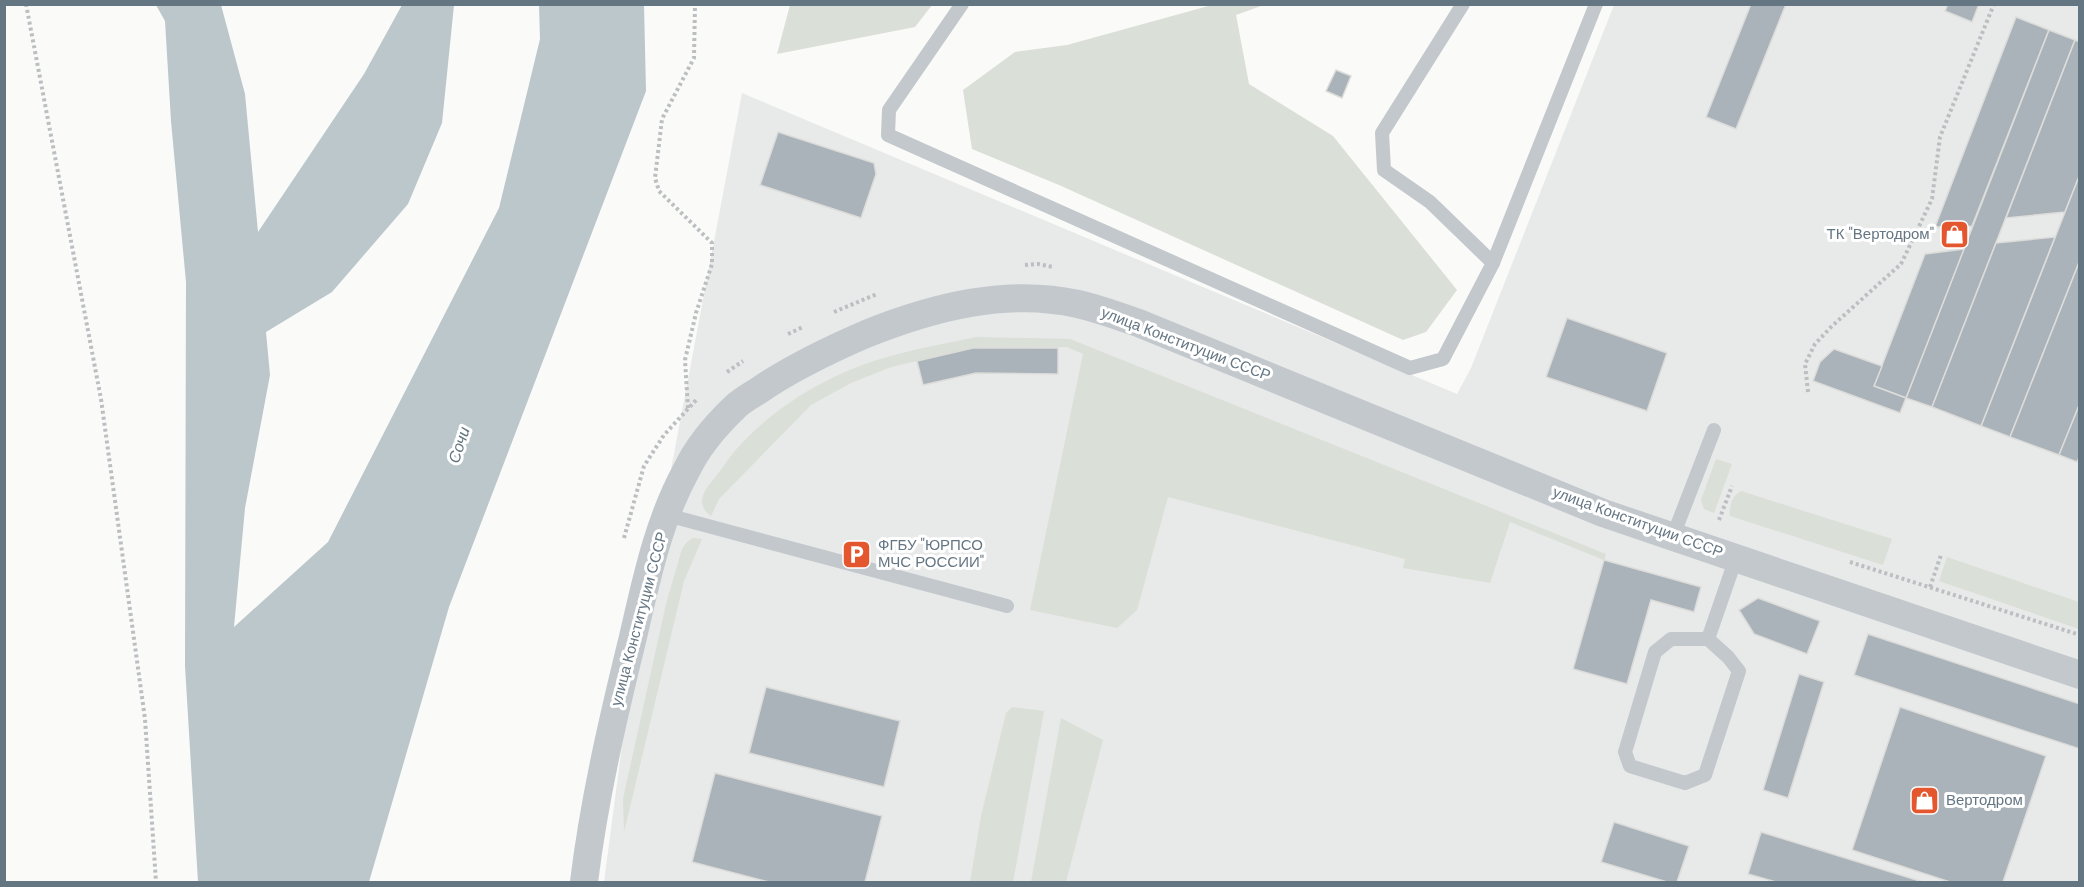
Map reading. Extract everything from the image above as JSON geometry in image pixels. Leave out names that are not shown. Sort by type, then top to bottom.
[{"type":"street","name":"улица Конституции СССР","points":[[584,882],[589,841],[617,703],[650,565],[667,515],[686,470],[695,456],[736,406],[778,377],[844,343],[905,318],[976,301],[1030,298],[1078,304],[1142,324],[1603,513],[2079,675]]},
{"type":"lane","points":[[962,4],[889,110],[888,135],[1410,368],[1443,359],[1493,263],[1596,4]]},
{"type":"lane","points":[[1463,4],[1382,133],[1384,170],[1430,202],[1493,263]]},
{"type":"lane","points":[[1673,536],[1714,430]]},
{"type":"lane","points":[[667,515],[1007,606]]},
{"type":"lane","points":[[1708,639],[1736,558]]},
{"type":"lane","points":[[1671,639],[1708,639],[1728,657],[1739,671],[1706,775],[1685,783],[1630,766],[1625,752],[1655,652],[1671,639]]},
{"type":"path","points":[[26,4],[101,399],[145,719],[156,882]]},
{"type":"path","points":[[695,4],[694,58],[662,120],[655,178],[659,191],[712,243],[712,264],[696,313],[685,360],[688,407],[695,456]]},
{"type":"path","points":[[1808,392],[1805,364],[1815,344],[1901,264],[1932,199],[1940,137],[1994,4]]},
{"type":"path","points":[[1017,266],[1038,264],[1056,268]]},
{"type":"path","points":[[825,316],[878,294]]},
{"type":"path","points":[[786,336],[805,326]]},
{"type":"path","points":[[722,376],[749,358]]},
{"type":"path","points":[[623,542],[644,466],[664,435],[688,407],[705,392]]},
{"type":"path","points":[[1719,520],[1732,486]]},
{"type":"path","points":[[1683,508],[1730,524]]},
{"type":"path","points":[[1930,587],[1941,555]]},
{"type":"path","points":[[1841,559],[2079,634]]},
{"type":"shaded area","points":[[790,4],[932,5],[915,27],[777,54]]},
{"type":"shaded area","points":[[1212,5],[1264,5],[1236,15],[1249,84],[1333,136],[1457,290],[1426,332],[1403,340],[1059,185],[972,149],[963,90],[1015,52],[1067,45]]},
{"type":"shaded area","points":[[1614,5],[2079,5],[2079,882],[604,882],[629,692],[742,93],[1457,394],[1471,368]]},
{"type":"shaded area","points":[[976,337],[1070,339],[1606,554],[1604,560],[1510,522],[1490,583],[1403,568],[1405,559],[1168,497],[1137,610],[1117,628],[1030,610],[1083,354],[1067,347],[973,348],[891,367],[851,383],[811,405],[719,499],[711,516],[706,511],[702,501],[703,496],[734,452],[761,425],[795,399],[832,378],[871,362],[912,350]]},
{"type":"shaded area","points":[[1716,459],[1732,464],[1714,513],[1704,509],[1701,500]]},
{"type":"shaded area","points":[[1741,491],[1892,539],[1883,565],[1730,516],[1732,502]]},
{"type":"shaded area","points":[[693,538],[702,539],[684,581],[624,832],[623,799],[666,604],[682,549]]},
{"type":"shaded area","points":[[1947,557],[2079,602],[2079,629],[1939,581]]},
{"type":"shaded area","points":[[1012,707],[1044,711],[1013,882],[970,882],[981,816],[1006,713]]},
{"type":"shaded area","points":[[1061,718],[1103,740],[1066,882],[1031,882]]},
{"type":"water","name":"Сочи","points":[[156,5],[221,5],[245,94],[258,232],[364,74],[402,5],[454,5],[442,123],[408,204],[332,292],[266,332],[270,375],[245,508],[234,627],[328,542],[499,208],[540,39],[539,5],[644,5],[646,91],[449,607],[369,882],[198,882],[185,666],[186,282],[171,121],[165,21]]},
{"type":"building","points":[[1751,4],[1786,4],[1736,129],[1706,117]]},
{"type":"building","points":[[1948,4],[1979,4],[1972,22],[1945,11]]},
{"type":"building","points":[[2016,17],[2049,30],[1972,226],[1935,227]]},
{"type":"building","points":[[2049,30],[2075,40],[1932,407],[1906,398]]},
{"type":"building","points":[[2075,40],[2080,42],[2080,174],[2065,212],[2006,218]]},
{"type":"building","points":[[1336,70],[1351,76],[1342,98],[1326,91]]},
{"type":"building","points":[[778,132],[874,163],[876,174],[861,218],[760,185]]},
{"type":"building","points":[[2080,174],[2080,260],[2010,437],[1981,426]]},
{"type":"building","points":[[2055,237],[1981,426],[1932,407],[1996,243]]},
{"type":"building","points":[[1964,249],[1906,398],[1874,386],[1925,254]]},
{"type":"building","points":[[2080,260],[2080,403],[2059,455],[2010,437]]},
{"type":"building","points":[[1567,318],[1667,353],[1647,411],[1546,377]]},
{"type":"building","points":[[973,348],[1058,348],[1058,374],[976,373],[923,385],[917,361]]},
{"type":"building","points":[[1834,349],[1882,366],[1874,386],[1906,398],[1900,413],[1813,381],[1820,362]]},
{"type":"building","points":[[2080,403],[2080,455],[2077,462],[2059,455]]},
{"type":"building","points":[[1604,560],[1701,587],[1694,612],[1651,600],[1627,684],[1573,669]]},
{"type":"building","points":[[1758,598],[1820,621],[1807,654],[1754,634],[1739,610]]},
{"type":"building","points":[[1868,634],[2080,704],[2080,749],[1854,675]]},
{"type":"building","points":[[1799,674],[1824,682],[1788,798],[1763,790]]},
{"type":"building","points":[[766,687],[900,721],[884,787],[749,753]]},
{"type":"building","points":[[1900,707],[2046,756],[2003,882],[1950,882],[1852,850]]},
{"type":"building","points":[[715,773],[882,816],[865,882],[769,882],[692,862]]},
{"type":"building","points":[[1614,822],[1689,846],[1677,882],[1667,882],[1601,862]]},
{"type":"building","points":[[1761,832],[1923,882],[1776,882],[1748,874]]},
{"type":"place","name":"ТК \"Вертодром\"","points":[[1955,234]]},
{"type":"place","name":"ФГБУ \"ЮРПСО МЧС РОССИИ\"","points":[[857,554]]},
{"type":"place","name":"Вертодром","points":[[1925,800]]}]
